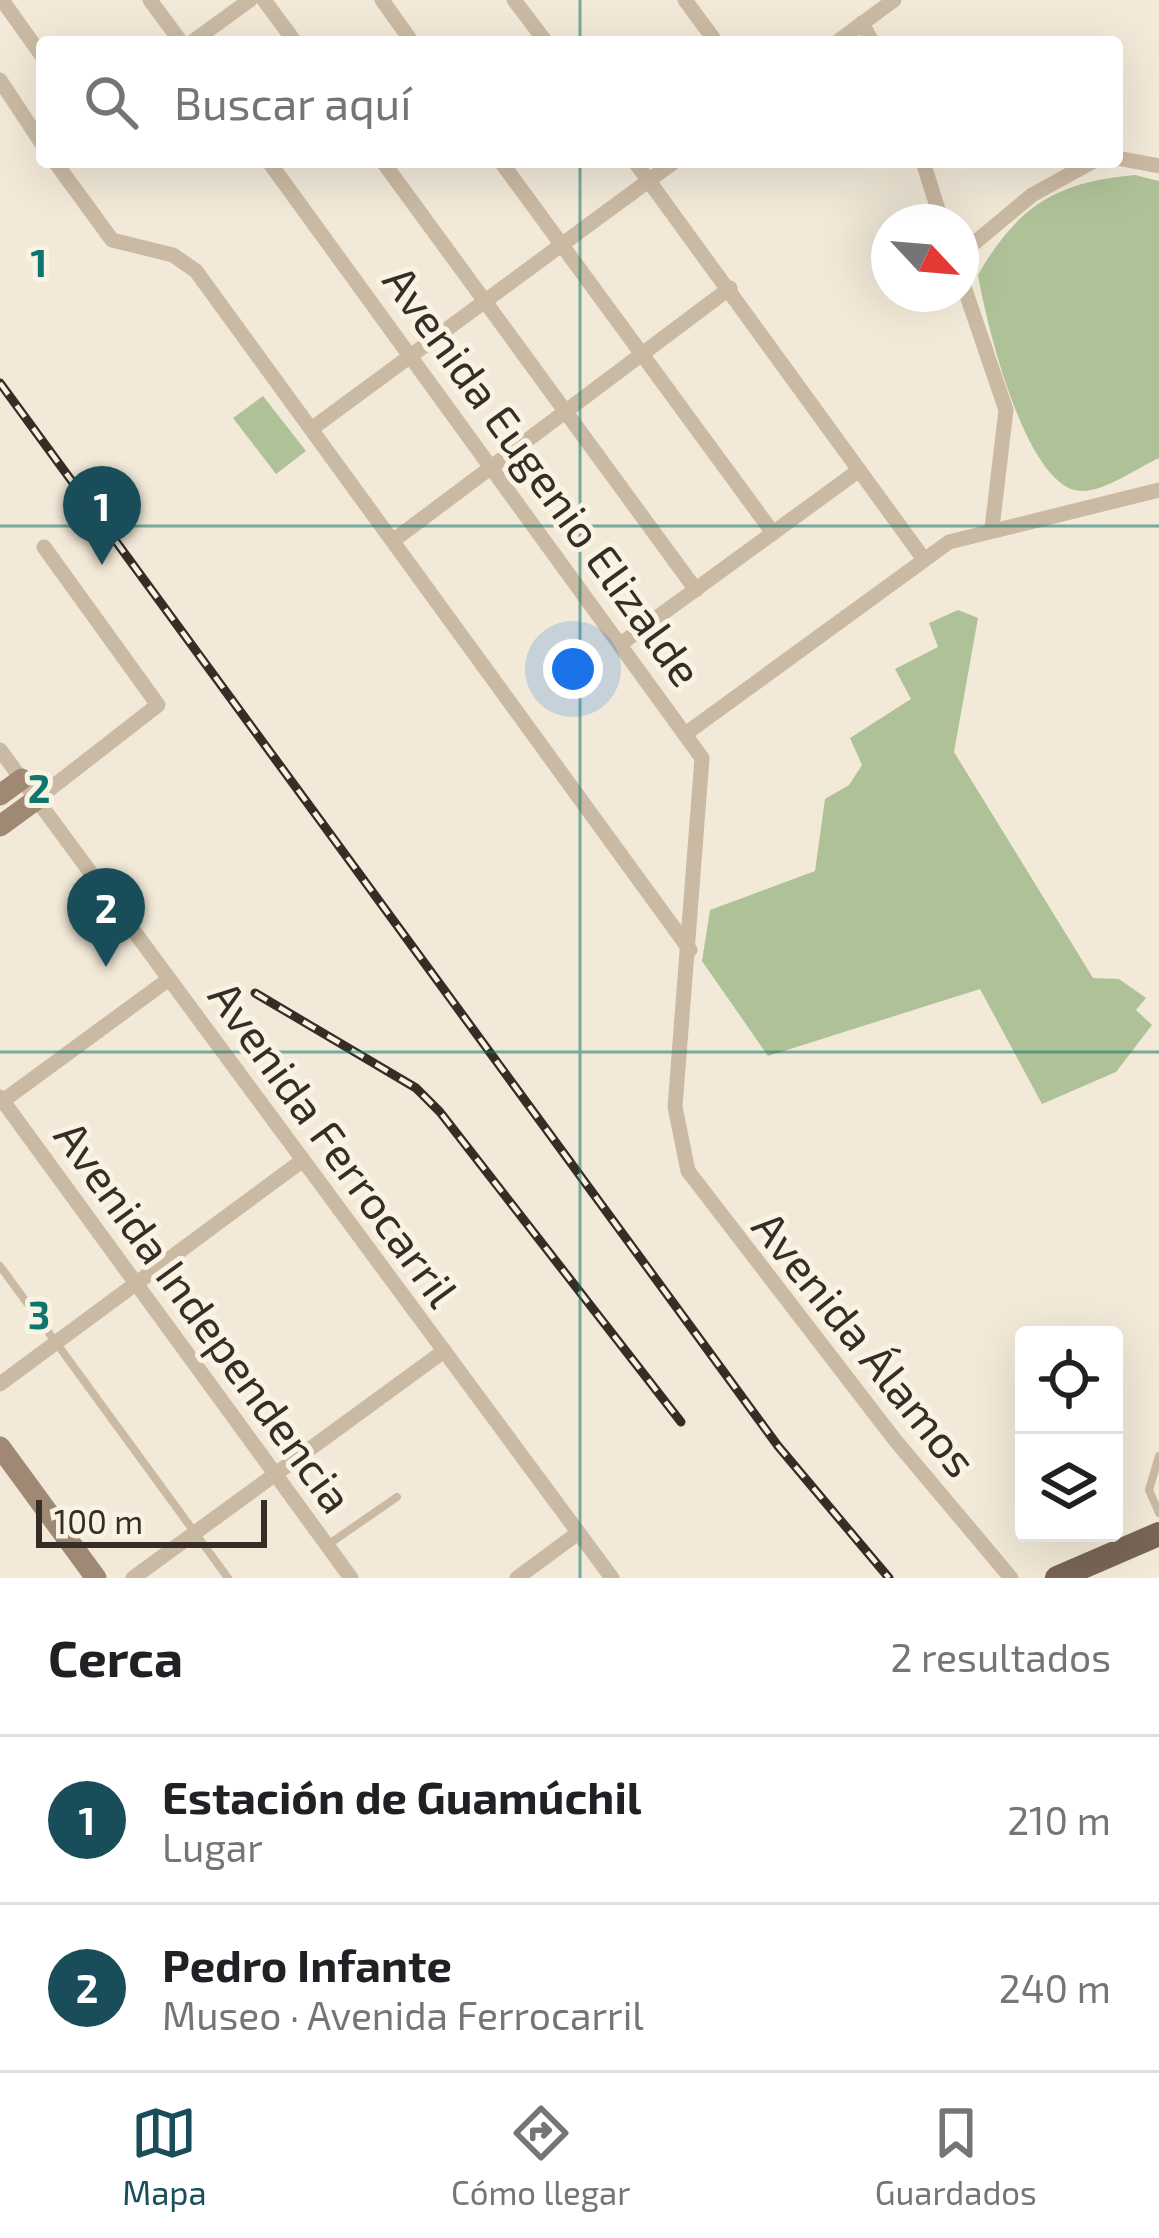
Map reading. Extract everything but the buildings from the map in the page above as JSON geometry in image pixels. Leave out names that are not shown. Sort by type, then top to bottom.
[{"type":"main road","points":[[1057,1578],[1159,1534]]},
{"type":"street","points":[[2,0],[36,48]]},
{"type":"street","points":[[150,0],[177,36]]},
{"type":"street","points":[[200,36],[250,0]]},
{"type":"street","points":[[264,0],[291,36]]},
{"type":"street","points":[[382,0],[408,36]]},
{"type":"street","points":[[514,0],[541,36]]},
{"type":"street","points":[[685,0],[712,36]]},
{"type":"street","points":[[845,36],[894,0]]},
{"type":"street","points":[[862,23],[869,36]]},
{"type":"street","points":[[0,80],[36,135]]},
{"type":"street","points":[[1123,159],[1159,166]]},
{"type":"street","points":[[59,168],[112,240],[172,255],[196,271],[314,427],[690,950]]},
{"type":"street","name":"Avenida Eugenio Elizalde","points":[[273,168],[702,758],[699,851],[675,1107],[679,1145]]},
{"type":"street","points":[[386,168],[696,590]]},
{"type":"street","points":[[505,168],[773,533]]},
{"type":"street","points":[[640,168],[922,558]]},
{"type":"street","points":[[314,427],[666,168]]},
{"type":"street","points":[[925,168],[936,204]]},
{"type":"street","points":[[979,239],[1032,195],[1081,168]]},
{"type":"street","points":[[394,540],[730,288]]},
{"type":"street","points":[[973,312],[1006,410],[992,528]]},
{"type":"street","points":[[622,643],[858,471]]},
{"type":"street","points":[[688,733],[949,542],[1159,490]]},
{"type":"street","points":[[0,826],[158,705],[44,547]]},
{"type":"street","name":"Avenida Ferrocarril","points":[[0,750],[612,1578]]},
{"type":"street","points":[[0,795],[22,779]]},
{"type":"street","points":[[1,1100],[169,979]]},
{"type":"street","name":"Avenida Independencia","points":[[1,1100],[351,1578]]},
{"type":"street","name":"Avenida Álamos","points":[[679,1145],[701,1195],[1011,1578]]},
{"type":"street","points":[[0,1384],[303,1160]]},
{"type":"street","points":[[133,1578],[444,1351]]},
{"type":"street","points":[[0,1447],[96,1578]]},
{"type":"street","points":[[517,1578],[578,1533]]},
{"type":"lane","points":[[0,1266],[228,1578]]},
{"type":"lane","points":[[1159,1456],[1149,1490],[1159,1513]]},
{"type":"lane","points":[[327,1545],[397,1497]]},
{"type":"green space","points":[[1135,175],[1159,181],[1159,458],[1111,483],[1082,491],[1062,484],[1043,464],[1027,435],[1000,364],[979,273],[1008,232],[1041,202],[1107,179]]},
{"type":"green space","points":[[263,396],[306,451],[276,474],[233,418]]},
{"type":"green space","points":[[958,610],[978,618],[954,752],[1093,978],[1119,979],[1146,998],[1136,1010],[1152,1025],[1116,1072],[1042,1104],[980,989],[768,1056],[702,961],[710,910],[815,871],[825,799],[849,785],[862,765],[850,738],[911,699],[895,669],[938,647],[929,623]]},
{"type":"railway","points":[[0,383],[778,1446],[889,1578]]},
{"type":"railway","points":[[255,993],[416,1088],[440,1112],[681,1422]]},
{"type":"place","name":"Estación de Guamúchil","points":[[102,565]]},
{"type":"place","name":"Pedro Infante","points":[[106,967]]}]
